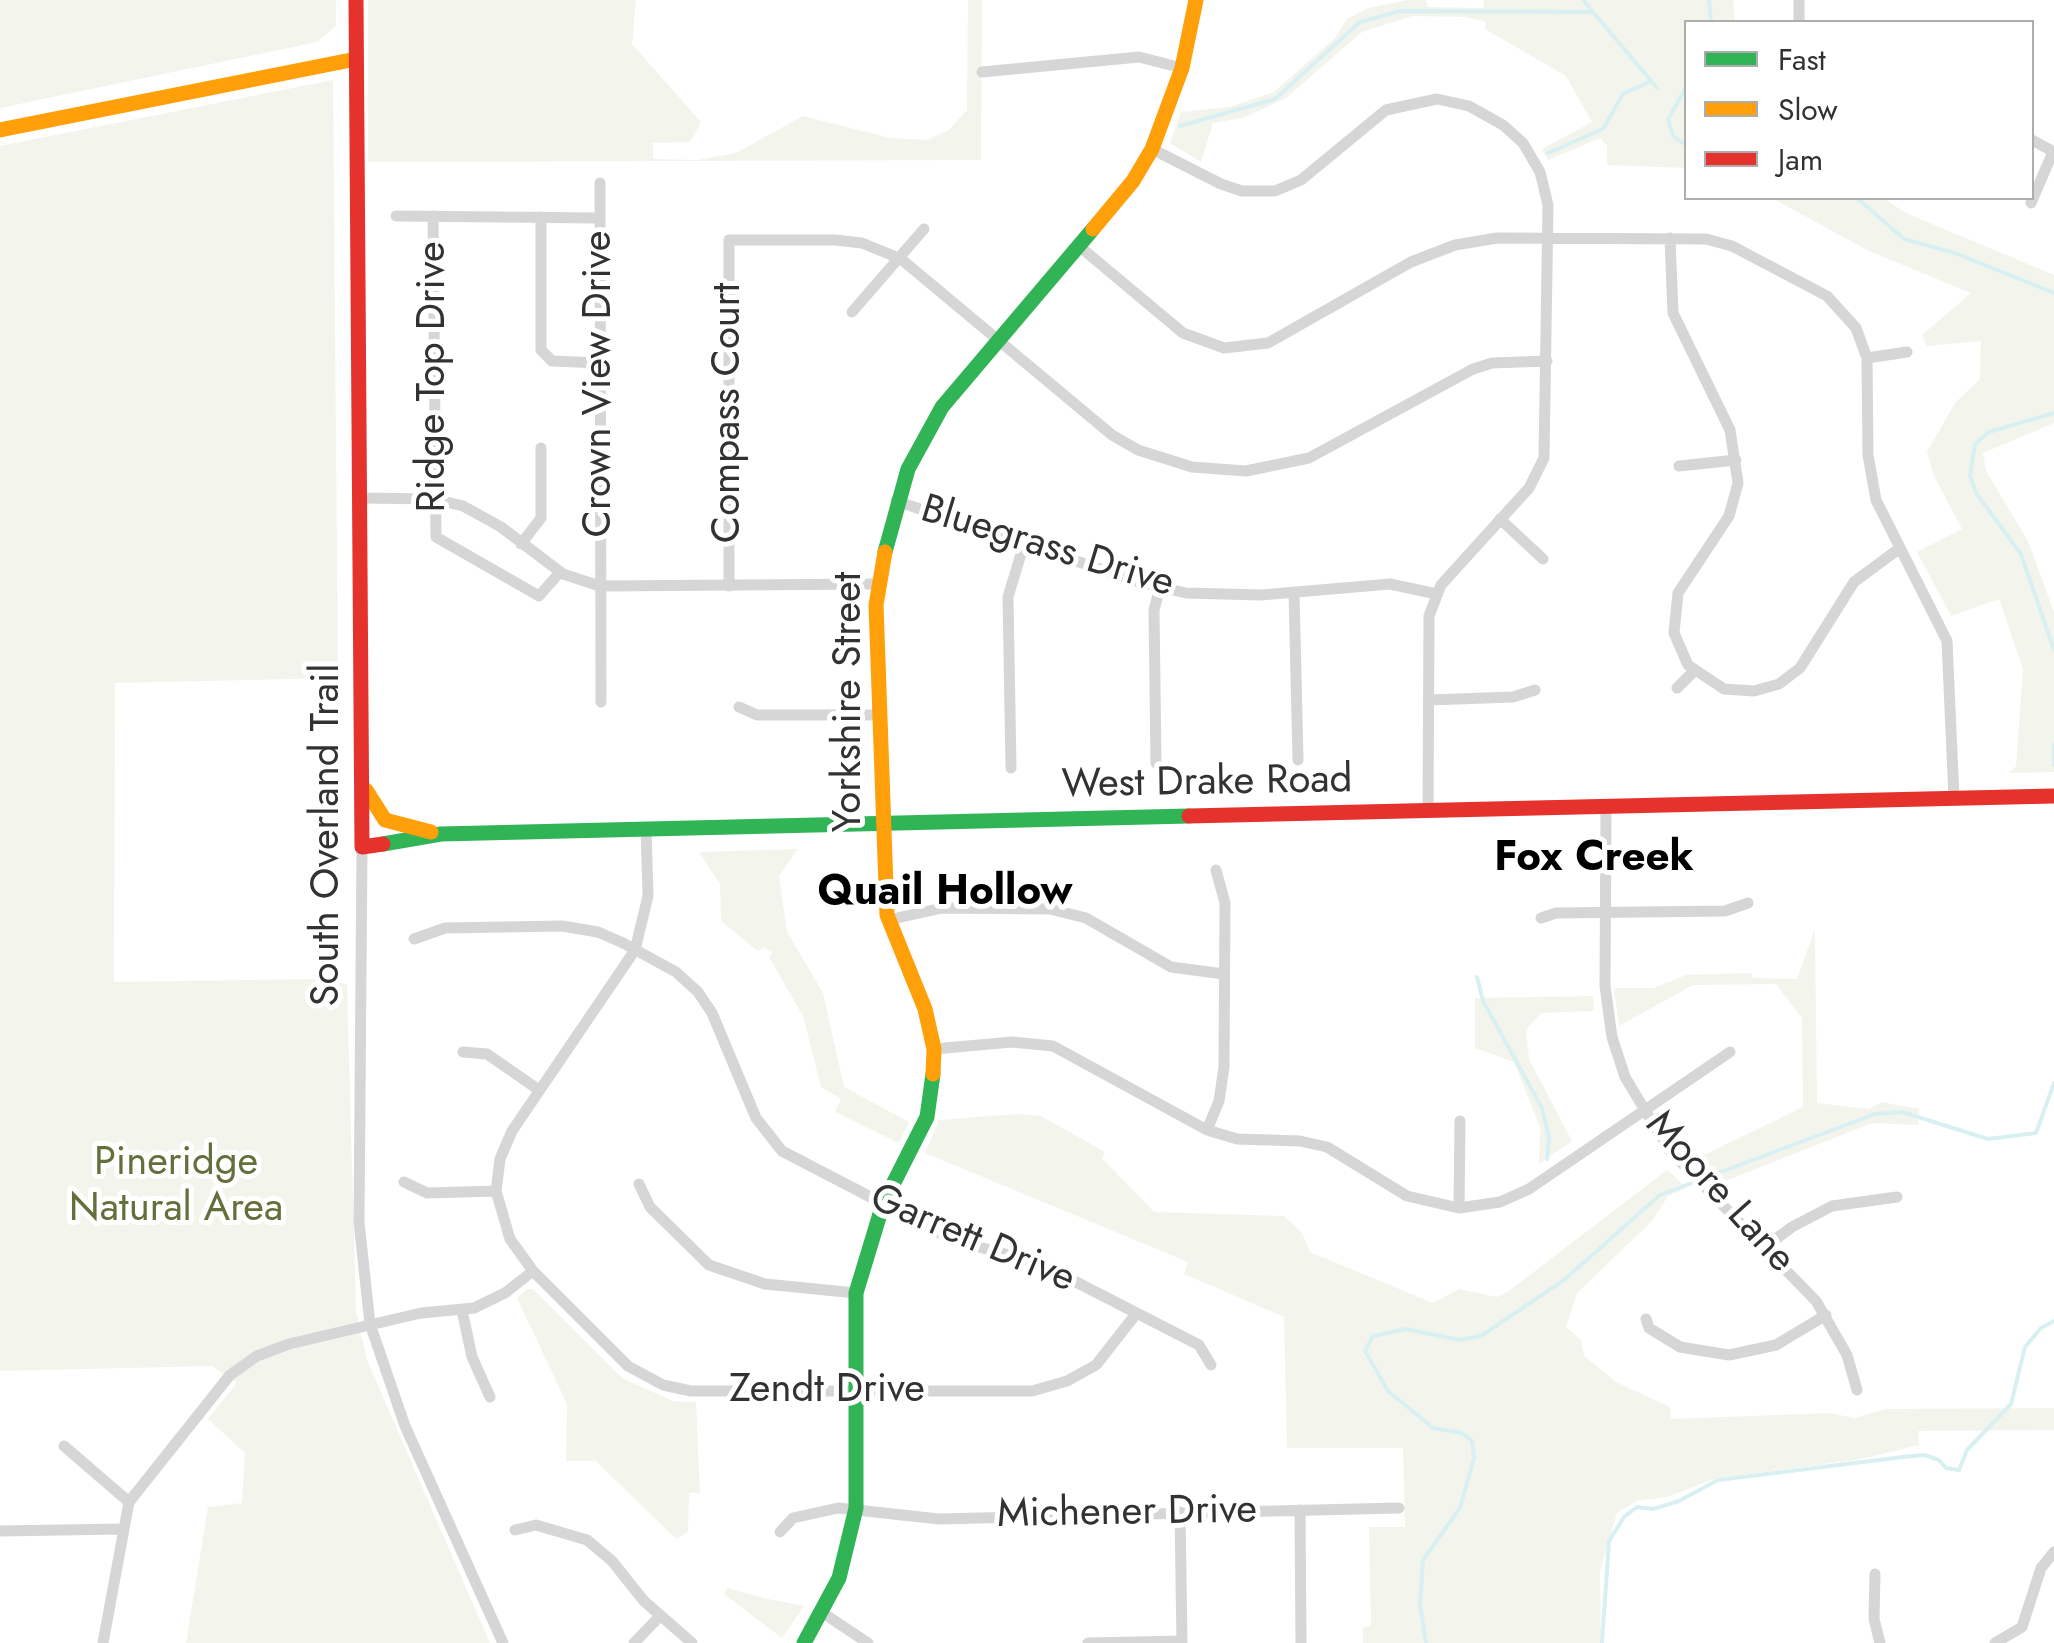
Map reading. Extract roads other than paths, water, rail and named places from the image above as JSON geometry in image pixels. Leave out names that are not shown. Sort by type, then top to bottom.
[{"type":"main road","name":"South Overland Trail","points":[[356,0],[362,847]]},
{"type":"main road","name":"Yorkshire Street","points":[[804,1643],[823,1613],[847,1554],[856,1508],[856,1293],[883,1204],[927,1117],[934,1049],[925,1008],[888,920],[881,824],[877,584],[896,501],[942,407],[1079,246],[1152,149],[1182,68],[1196,0]]},
{"type":"main road","points":[[0,130],[356,59]]},
{"type":"main road","points":[[363,780],[370,803],[384,820],[441,834]]},
{"type":"main road","name":"West Drake Road","points":[[362,847],[441,834],[2048,796]]},
{"type":"street","points":[[982,72],[1139,57],[1182,68]]},
{"type":"street","points":[[1152,149],[1232,188],[1275,190],[1300,180],[1386,110],[1425,99],[1453,102],[1503,124],[1534,158],[1544,187],[1548,238],[1544,458],[1529,488],[1437,594],[1427,636],[1428,811]]},
{"type":"street","points":[[2034,198],[2053,152]]},
{"type":"street","name":"Crown View Drive","points":[[600,183],[601,702]]},
{"type":"street","points":[[396,216],[600,218]]},
{"type":"street","name":"Ridge Top Drive","points":[[433,216],[436,538],[539,596],[560,572]]},
{"type":"street","points":[[541,218],[541,350],[552,361],[600,363]]},
{"type":"street","points":[[852,312],[924,229]]},
{"type":"street","points":[[1670,238],[1673,313],[1730,430],[1736,460],[1733,506],[1678,594],[1674,612],[1678,646],[1694,671],[1714,686],[1733,691],[1779,684],[1800,668],[1854,582],[1900,548]]},
{"type":"street","points":[[1079,246],[1183,333],[1211,345],[1238,348],[1283,336],[1385,275],[1436,251],[1474,241],[1670,238],[1732,246],[1826,296],[1856,328],[1867,358],[1871,483],[1947,641],[1954,798]]},
{"type":"street","name":"Compass Court","points":[[729,586],[730,240],[848,241],[901,259]]},
{"type":"street","points":[[901,259],[1112,435],[1158,458],[1218,471],[1266,469],[1309,458],[1473,369],[1492,363],[1547,361]]},
{"type":"street","points":[[1867,358],[1907,352]]},
{"type":"street","points":[[521,544],[540,518],[542,448]]},
{"type":"street","points":[[1680,466],[1736,460]]},
{"type":"street","points":[[360,498],[434,499],[481,514],[560,572],[600,586],[877,584]]},
{"type":"street","name":"Bluegrass Drive","points":[[896,501],[1160,587],[1234,596],[1405,584],[1437,594]]},
{"type":"street","points":[[1500,519],[1543,559]]},
{"type":"street","points":[[1011,768],[1008,597],[1024,544]]},
{"type":"street","points":[[1156,763],[1154,610],[1160,587]]},
{"type":"street","points":[[1294,592],[1298,760]]},
{"type":"street","points":[[1677,688],[1694,671]]},
{"type":"street","points":[[1429,700],[1513,697],[1535,690]]},
{"type":"street","points":[[738,706],[756,715],[878,715]]},
{"type":"street","name":"Moore Lane","points":[[1606,807],[1607,1014],[1618,1060],[1642,1111],[1687,1170],[1826,1314],[1847,1355],[1857,1390]]},
{"type":"street","points":[[404,1182],[427,1193],[496,1191],[505,1144],[635,950],[648,896],[646,829]]},
{"type":"street","name":"South Overland Trail","points":[[362,847],[359,1222],[370,1324],[405,1426],[503,1643]]},
{"type":"street","points":[[1207,1130],[1223,1084],[1224,893],[1216,870]]},
{"type":"street","points":[[1541,918],[1556,912],[1726,911],[1748,903]]},
{"type":"street","points":[[888,920],[942,908],[1050,909],[1086,918],[1171,967],[1224,974]]},
{"type":"street","name":"Garrett Drive","points":[[414,938],[445,928],[562,926],[598,932],[635,950],[676,972],[705,1003],[756,1118],[770,1138],[796,1161],[953,1240],[1039,1263],[1199,1345],[1211,1365]]},
{"type":"street","points":[[934,1049],[1012,1042],[1053,1046],[1207,1130],[1237,1139],[1300,1140],[1327,1147],[1407,1196],[1460,1208],[1500,1202],[1528,1189],[1730,1052]]},
{"type":"street","points":[[463,1052],[486,1054],[539,1090]]},
{"type":"street","points":[[1460,1120],[1460,1208]]},
{"type":"street","points":[[639,1184],[650,1207],[709,1265],[765,1284],[856,1293]]},
{"type":"street","name":"Zendt Drive","points":[[496,1191],[510,1239],[532,1271],[628,1366],[663,1385],[690,1392],[1032,1391],[1067,1381],[1096,1365],[1136,1314]]},
{"type":"street","points":[[1765,1247],[1792,1226],[1832,1206],[1896,1197]]},
{"type":"street","points":[[103,1643],[121,1530],[130,1502],[221,1384],[244,1364],[275,1348],[370,1324],[462,1310],[505,1293],[532,1271]]},
{"type":"street","points":[[462,1310],[472,1357],[490,1397]]},
{"type":"street","points":[[1646,1318],[1649,1328],[1680,1347],[1729,1356],[1776,1345],[1826,1314]]},
{"type":"street","points":[[64,1446],[130,1502]]},
{"type":"street","name":"Michener Drive","points":[[780,1532],[793,1518],[810,1512],[856,1508],[939,1519],[1400,1508]]},
{"type":"street","points":[[1300,1510],[1301,1643]]},
{"type":"street","points":[[1088,1643],[1182,1642],[1180,1512]]},
{"type":"street","points":[[514,1530],[536,1525],[588,1540],[660,1616],[692,1643]]},
{"type":"street","points":[[0,1531],[121,1530]]},
{"type":"street","points":[[1994,1643],[2022,1627],[2041,1568],[2054,1552]]},
{"type":"street","points":[[1875,1574],[1874,1619],[1880,1643]]},
{"type":"street","points":[[823,1613],[868,1643]]},
{"type":"street","points":[[634,1643],[660,1616]]},
{"type":"waterway","points":[[1583,0],[1657,88]]},
{"type":"waterway","points":[[1709,0],[1711,20]]},
{"type":"waterway","points":[[1180,126],[1275,99],[1360,22],[1400,11],[1593,12]]},
{"type":"waterway","points":[[1548,153],[1603,129],[1623,94],[1649,82]]},
{"type":"waterway","points":[[1684,91],[1668,120],[1673,136],[1684,144]]},
{"type":"waterway","points":[[1859,200],[1904,239],[1955,253],[2054,293]]},
{"type":"waterway","points":[[2054,413],[1989,432],[1975,444],[1970,476],[1976,493],[2021,554],[2054,650]]},
{"type":"waterway","points":[[2054,744],[2054,765]]},
{"type":"waterway","points":[[1477,977],[1483,1001],[1542,1108],[1549,1137],[1547,1159]]},
{"type":"waterway","points":[[1426,1643],[1420,1605],[1423,1560],[1460,1508],[1474,1458],[1472,1441],[1462,1433],[1433,1428],[1388,1391],[1365,1351],[1373,1336],[1406,1329],[1460,1340],[1481,1336],[1564,1280],[1660,1195],[1875,1114],[1902,1112],[1988,1139],[2036,1133],[2054,1083]]},
{"type":"waterway","points":[[1602,1643],[1609,1541],[1624,1517],[1637,1507],[1653,1509],[1679,1501],[1718,1480],[1903,1457],[1924,1455],[1939,1460],[1946,1468],[1959,1470],[1967,1450],[2011,1404],[2025,1347],[2041,1328],[2054,1321]]},
{"type":"district","name":"Fox Creek","points":[[1594,860]]},
{"type":"district","name":"Quail Hollow","points":[[945,894]]},
{"type":"park label","name":"Pineridge Natural Area","points":[[176,1187]]}]
